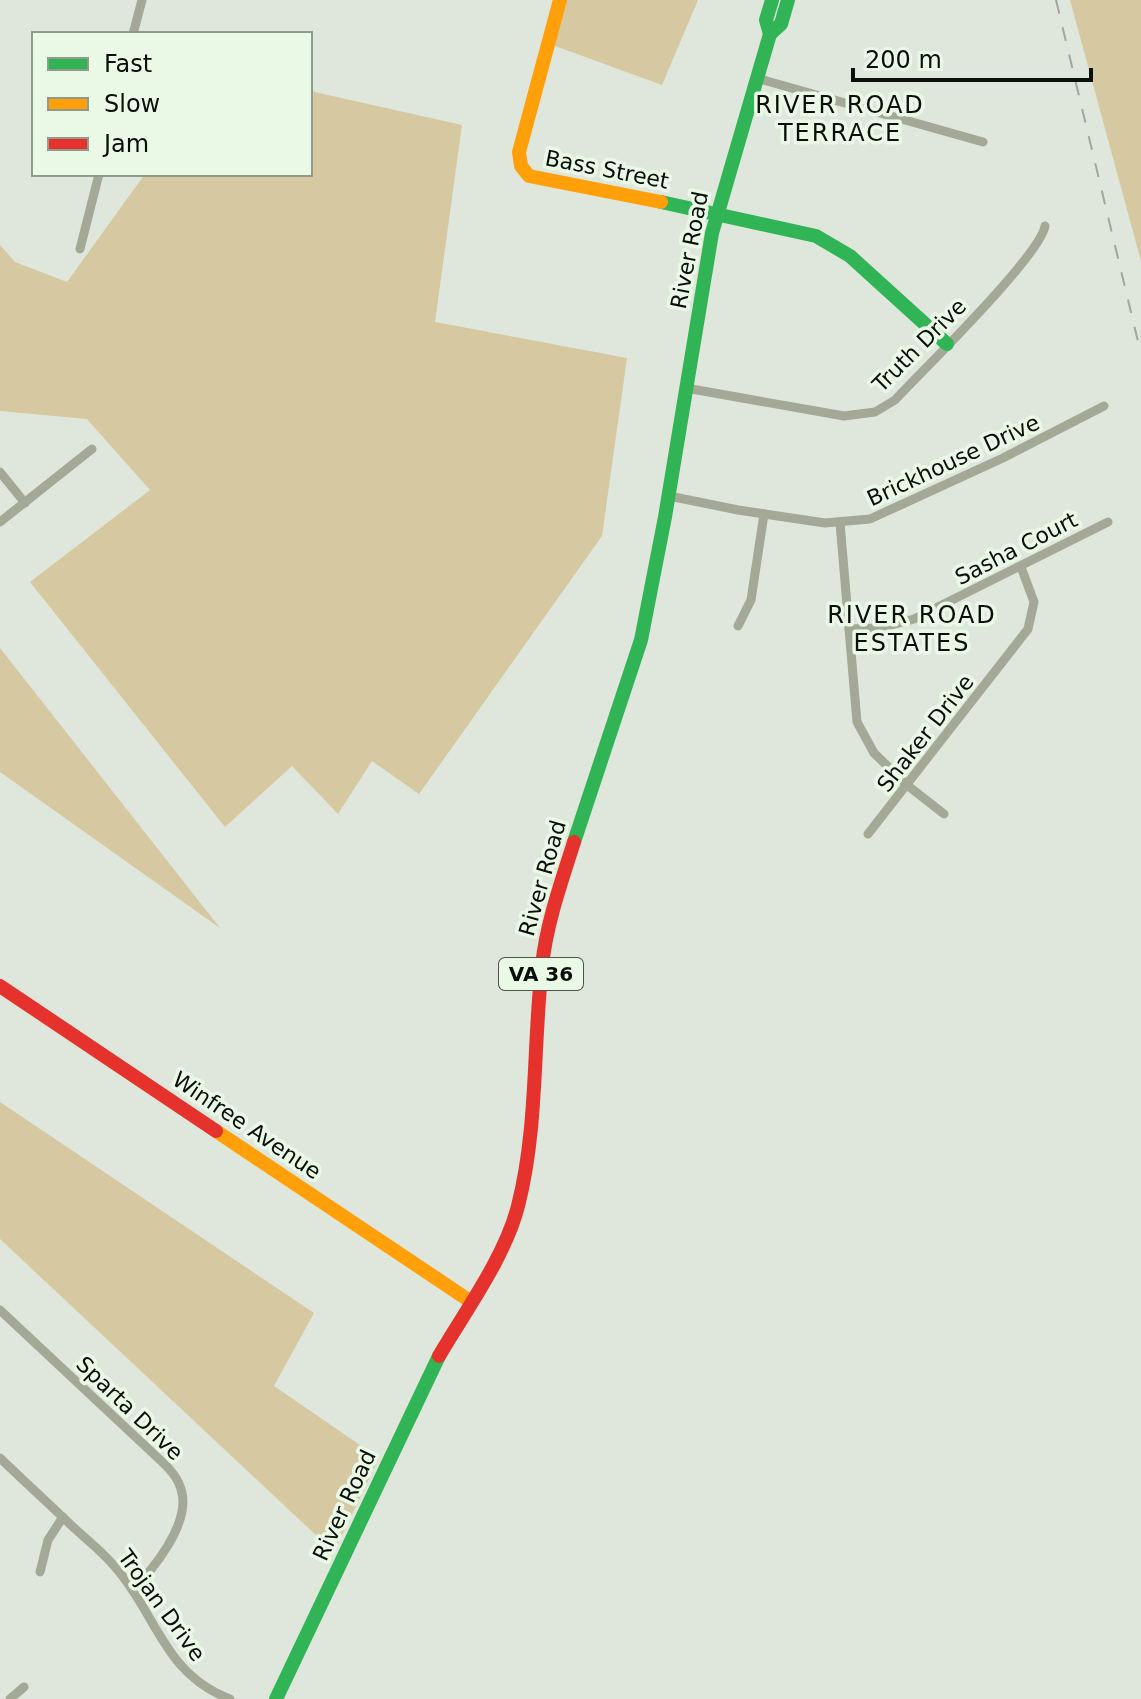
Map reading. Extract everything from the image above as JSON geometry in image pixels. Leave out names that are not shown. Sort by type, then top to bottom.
[{"type":"main road","name":"Bass Street","points":[[560,0],[519,152],[518,160],[524,172],[529,176],[580,188],[717,213]]},
{"type":"main road","name":"River Road","points":[[770,34],[766,20],[772,0]]},
{"type":"main road","name":"River Road","points":[[276,1699],[427,1378],[503,1245],[523,1189],[533,1112],[542,964],[550,916],[629,681],[649,607],[717,213],[770,34],[781,24],[788,0]]},
{"type":"main road","points":[[717,213],[804,232],[830,243],[850,256],[947,344]]},
{"type":"main road","name":"Winfree Avenue","points":[[0,986],[470,1301]]},
{"type":"street","points":[[134,32],[142,0]]},
{"type":"street","points":[[756,78],[983,142]]},
{"type":"street","points":[[80,249],[98,176]]},
{"type":"street","name":"Truth Drive","points":[[686,388],[810,412],[864,415],[895,400],[1020,266],[1041,241],[1045,226]]},
{"type":"street","name":"Brickhouse Drive","points":[[669,496],[764,514],[840,523],[884,515],[1104,406]]},
{"type":"street","points":[[0,522],[92,449]]},
{"type":"street","points":[[0,472],[25,503]]},
{"type":"street","points":[[738,626],[751,600],[764,514]]},
{"type":"street","name":"Sasha Court","points":[[849,629],[880,628],[914,619],[1108,522]]},
{"type":"street","points":[[840,523],[857,722],[874,753],[907,785],[944,814]]},
{"type":"street","name":"Shaker Drive","points":[[868,834],[1028,629],[1034,602],[1021,567]]},
{"type":"street","name":"Sparta Drive","points":[[0,1310],[158,1458],[177,1480],[183,1497],[180,1516],[156,1565],[132,1589]]},
{"type":"street","name":"Trojan Drive","points":[[0,1458],[113,1564],[132,1589],[164,1646],[184,1670],[208,1689],[230,1699]]},
{"type":"street","points":[[40,1572],[48,1540],[63,1517]]},
{"type":"street","points":[[10,1699],[24,1687]]},
{"type":"shaded area","points":[[558,0],[698,0],[662,85],[555,46]]},
{"type":"shaded area","points":[[1070,0],[1141,0],[1141,261]]},
{"type":"shaded area","points":[[312,91],[462,125],[435,322],[627,358],[602,536],[419,794],[372,761],[338,814],[292,766],[225,827],[30,582],[150,490],[87,419],[0,411],[0,245],[15,262],[67,282],[144,176],[312,176]]},
{"type":"shaded area","points":[[0,648],[220,928],[0,772]]},
{"type":"shaded area","points":[[0,1102],[314,1313],[274,1386],[379,1458],[334,1552],[0,1239]]},
{"type":"railway","points":[[1056,0],[1141,354]]},
{"type":"traffic: fast","points":[[574,842],[641,640],[665,517],[712,233],[770,34],[766,20],[772,0]]},
{"type":"traffic: fast","points":[[770,34],[781,24],[788,0]]},
{"type":"traffic: fast","points":[[661,202],[816,236],[850,256],[947,344]]},
{"type":"traffic: fast","points":[[276,1699],[439,1356]]},
{"type":"traffic: slow","points":[[560,0],[519,152],[521,166],[529,176],[661,202]]},
{"type":"traffic: slow","points":[[216,1131],[470,1301]]},
{"type":"traffic: jam","points":[[439,1356],[494,1264],[518,1206],[529,1147],[544,949],[574,842]]},
{"type":"traffic: jam","points":[[0,986],[216,1131]]},
{"type":"district","name":"RIVER ROAD TERRACE","points":[[840,119]]},
{"type":"district","name":"RIVER ROAD ESTATES","points":[[912,629]]}]
